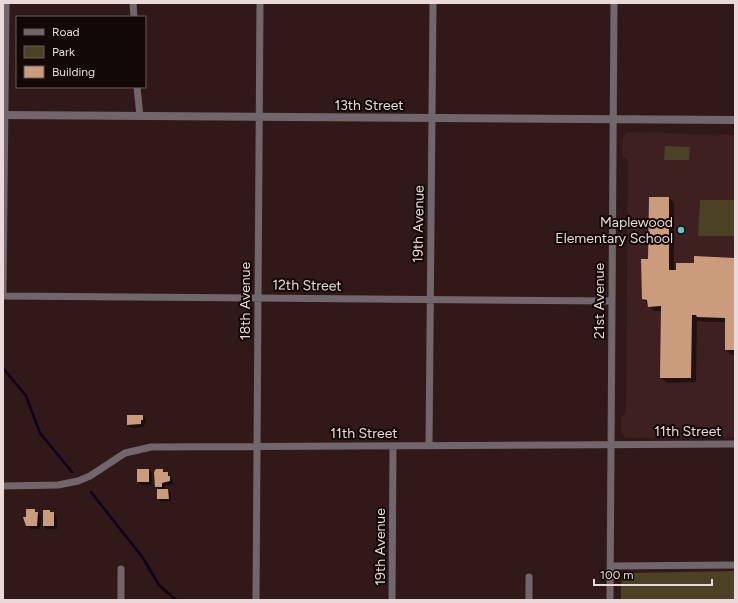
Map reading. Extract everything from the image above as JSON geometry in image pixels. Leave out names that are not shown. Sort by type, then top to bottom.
[{"type":"street","points":[[3,296],[6,3]]},
{"type":"street","points":[[133,3],[134,16]]},
{"type":"street","name":"18th Avenue","points":[[256,600],[260,3]]},
{"type":"street","name":"19th Avenue","points":[[430,445],[433,3]]},
{"type":"street","name":"21st Avenue","points":[[610,600],[614,3]]},
{"type":"street","points":[[137,88],[140,116]]},
{"type":"street","name":"13th Street","points":[[4,115],[735,120]]},
{"type":"street","name":"12th Street","points":[[3,296],[611,301]]},
{"type":"street","name":"11th Street","points":[[3,486],[58,485],[78,481],[90,476],[125,453],[150,447],[735,444]]},
{"type":"street","name":"19th Avenue","points":[[392,600],[394,446]]},
{"type":"street","points":[[611,566],[735,565]]},
{"type":"street","points":[[121,569],[121,600]]},
{"type":"street","points":[[529,577],[529,600]]},
{"type":"shaded area","name":"Maplewood Elementary School","points":[[627,132],[735,135],[735,437],[626,438],[621,433],[621,417],[626,413],[628,161],[622,156],[622,139]]},
{"type":"green space","points":[[665,146],[690,147],[689,160],[664,160]]},
{"type":"green space","points":[[700,200],[735,200],[735,236],[698,236]]},
{"type":"green space","points":[[735,571],[735,600],[621,600],[622,581],[629,573]]},
{"type":"building","points":[[649,197],[669,197],[669,270],[676,270],[676,263],[694,263],[694,256],[735,258],[735,350],[725,350],[725,318],[697,317],[696,315],[692,315],[691,378],[660,378],[661,306],[648,307],[647,300],[642,299],[641,259],[648,259]]},
{"type":"building","points":[[127,415],[143,415],[143,420],[141,420],[141,424],[127,425]]},
{"type":"building","points":[[137,469],[149,469],[149,482],[137,482]]},
{"type":"building","points":[[156,469],[163,469],[163,472],[168,472],[168,476],[170,476],[170,481],[162,483],[162,487],[155,487],[154,472]]},
{"type":"building","points":[[157,489],[168,489],[169,499],[157,499]]},
{"type":"building","points":[[26,509],[35,509],[35,512],[38,512],[37,526],[26,526],[23,517],[26,517]]},
{"type":"building","points":[[43,510],[50,510],[50,512],[54,512],[54,526],[43,526]]},
{"type":"waterway","points":[[3,368],[26,396],[40,433],[72,472]]},
{"type":"waterway","points":[[91,492],[143,558],[159,585],[176,600]]},
{"type":"place","name":"Maplewood Elementary School","points":[[681,230]]}]
